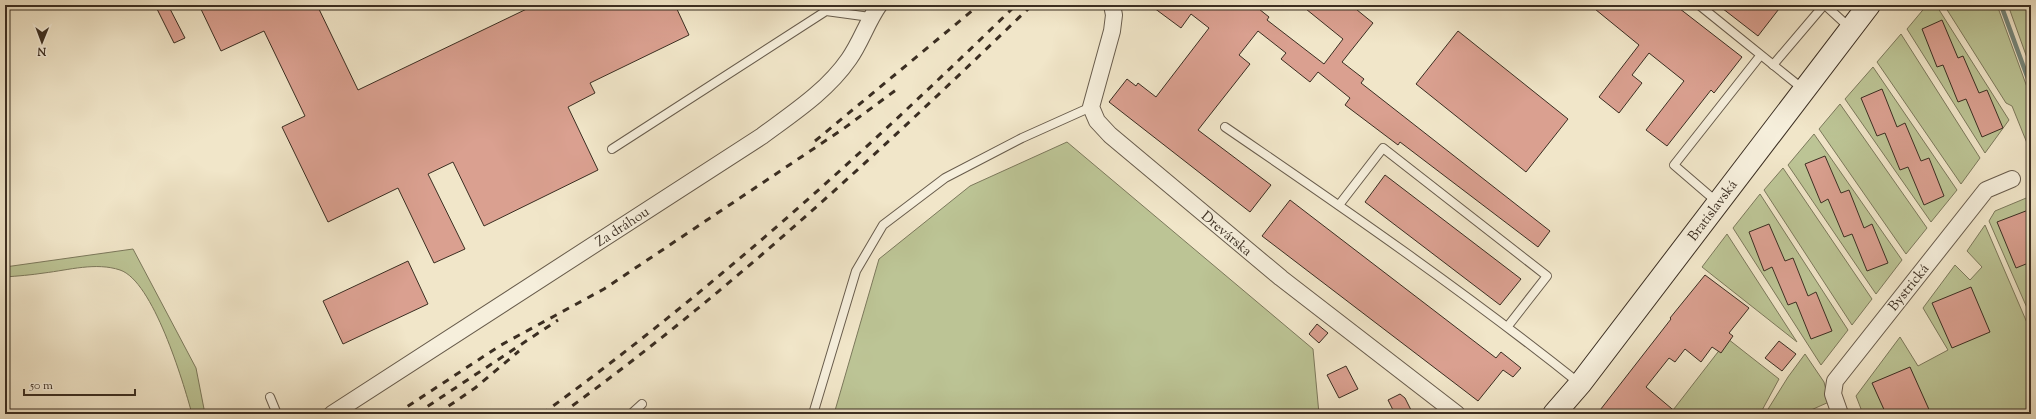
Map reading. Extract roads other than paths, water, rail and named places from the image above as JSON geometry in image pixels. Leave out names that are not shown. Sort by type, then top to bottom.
[{"type":"main road","name":"Bratislavská","points":[[1554,414],[1580,384],[1717,202],[1869,5]]},
{"type":"street","points":[[1091,107],[1112,31],[1114,15],[1112,5]]},
{"type":"street","name":"Za dráhou","points":[[332,414],[762,136],[808,102],[829,82],[850,58],[875,11]]},
{"type":"street","name":"Drevárska","points":[[1091,107],[1097,121],[1128,150],[1281,278],[1457,414]]},
{"type":"street","name":"Bystrická","points":[[1840,414],[1833,394],[1834,381],[1986,190],[2012,179]]},
{"type":"lane","points":[[1698,5],[1804,90]]},
{"type":"lane","points":[[1773,65],[1824,5],[1851,28]]},
{"type":"lane","points":[[612,149],[826,11],[875,11]]},
{"type":"lane","points":[[1717,202],[1674,166],[1760,56]]},
{"type":"lane","points":[[813,414],[856,271],[883,225],[944,178],[1022,138],[1091,107]]},
{"type":"lane","points":[[1225,127],[1339,205],[1508,326],[1580,384]]},
{"type":"lane","points":[[1339,205],[1382,148],[1547,276],[1508,326]]},
{"type":"lane","points":[[270,397],[277,414]]},
{"type":"lane","points":[[631,414],[642,404]]},
{"type":"waterway","points":[[2001,5],[2031,87]]},
{"type":"railway","points":[[815,141],[979,5]]},
{"type":"railway","points":[[542,414],[667,319],[727,269],[845,166],[1016,5]]},
{"type":"railway","points":[[561,414],[685,319],[804,218],[919,113],[1032,5]]},
{"type":"railway","points":[[396,414],[501,345],[604,289],[843,129],[900,87]]},
{"type":"railway","points":[[416,414],[558,320]]},
{"type":"railway","points":[[437,414],[475,388],[519,351]]}]
